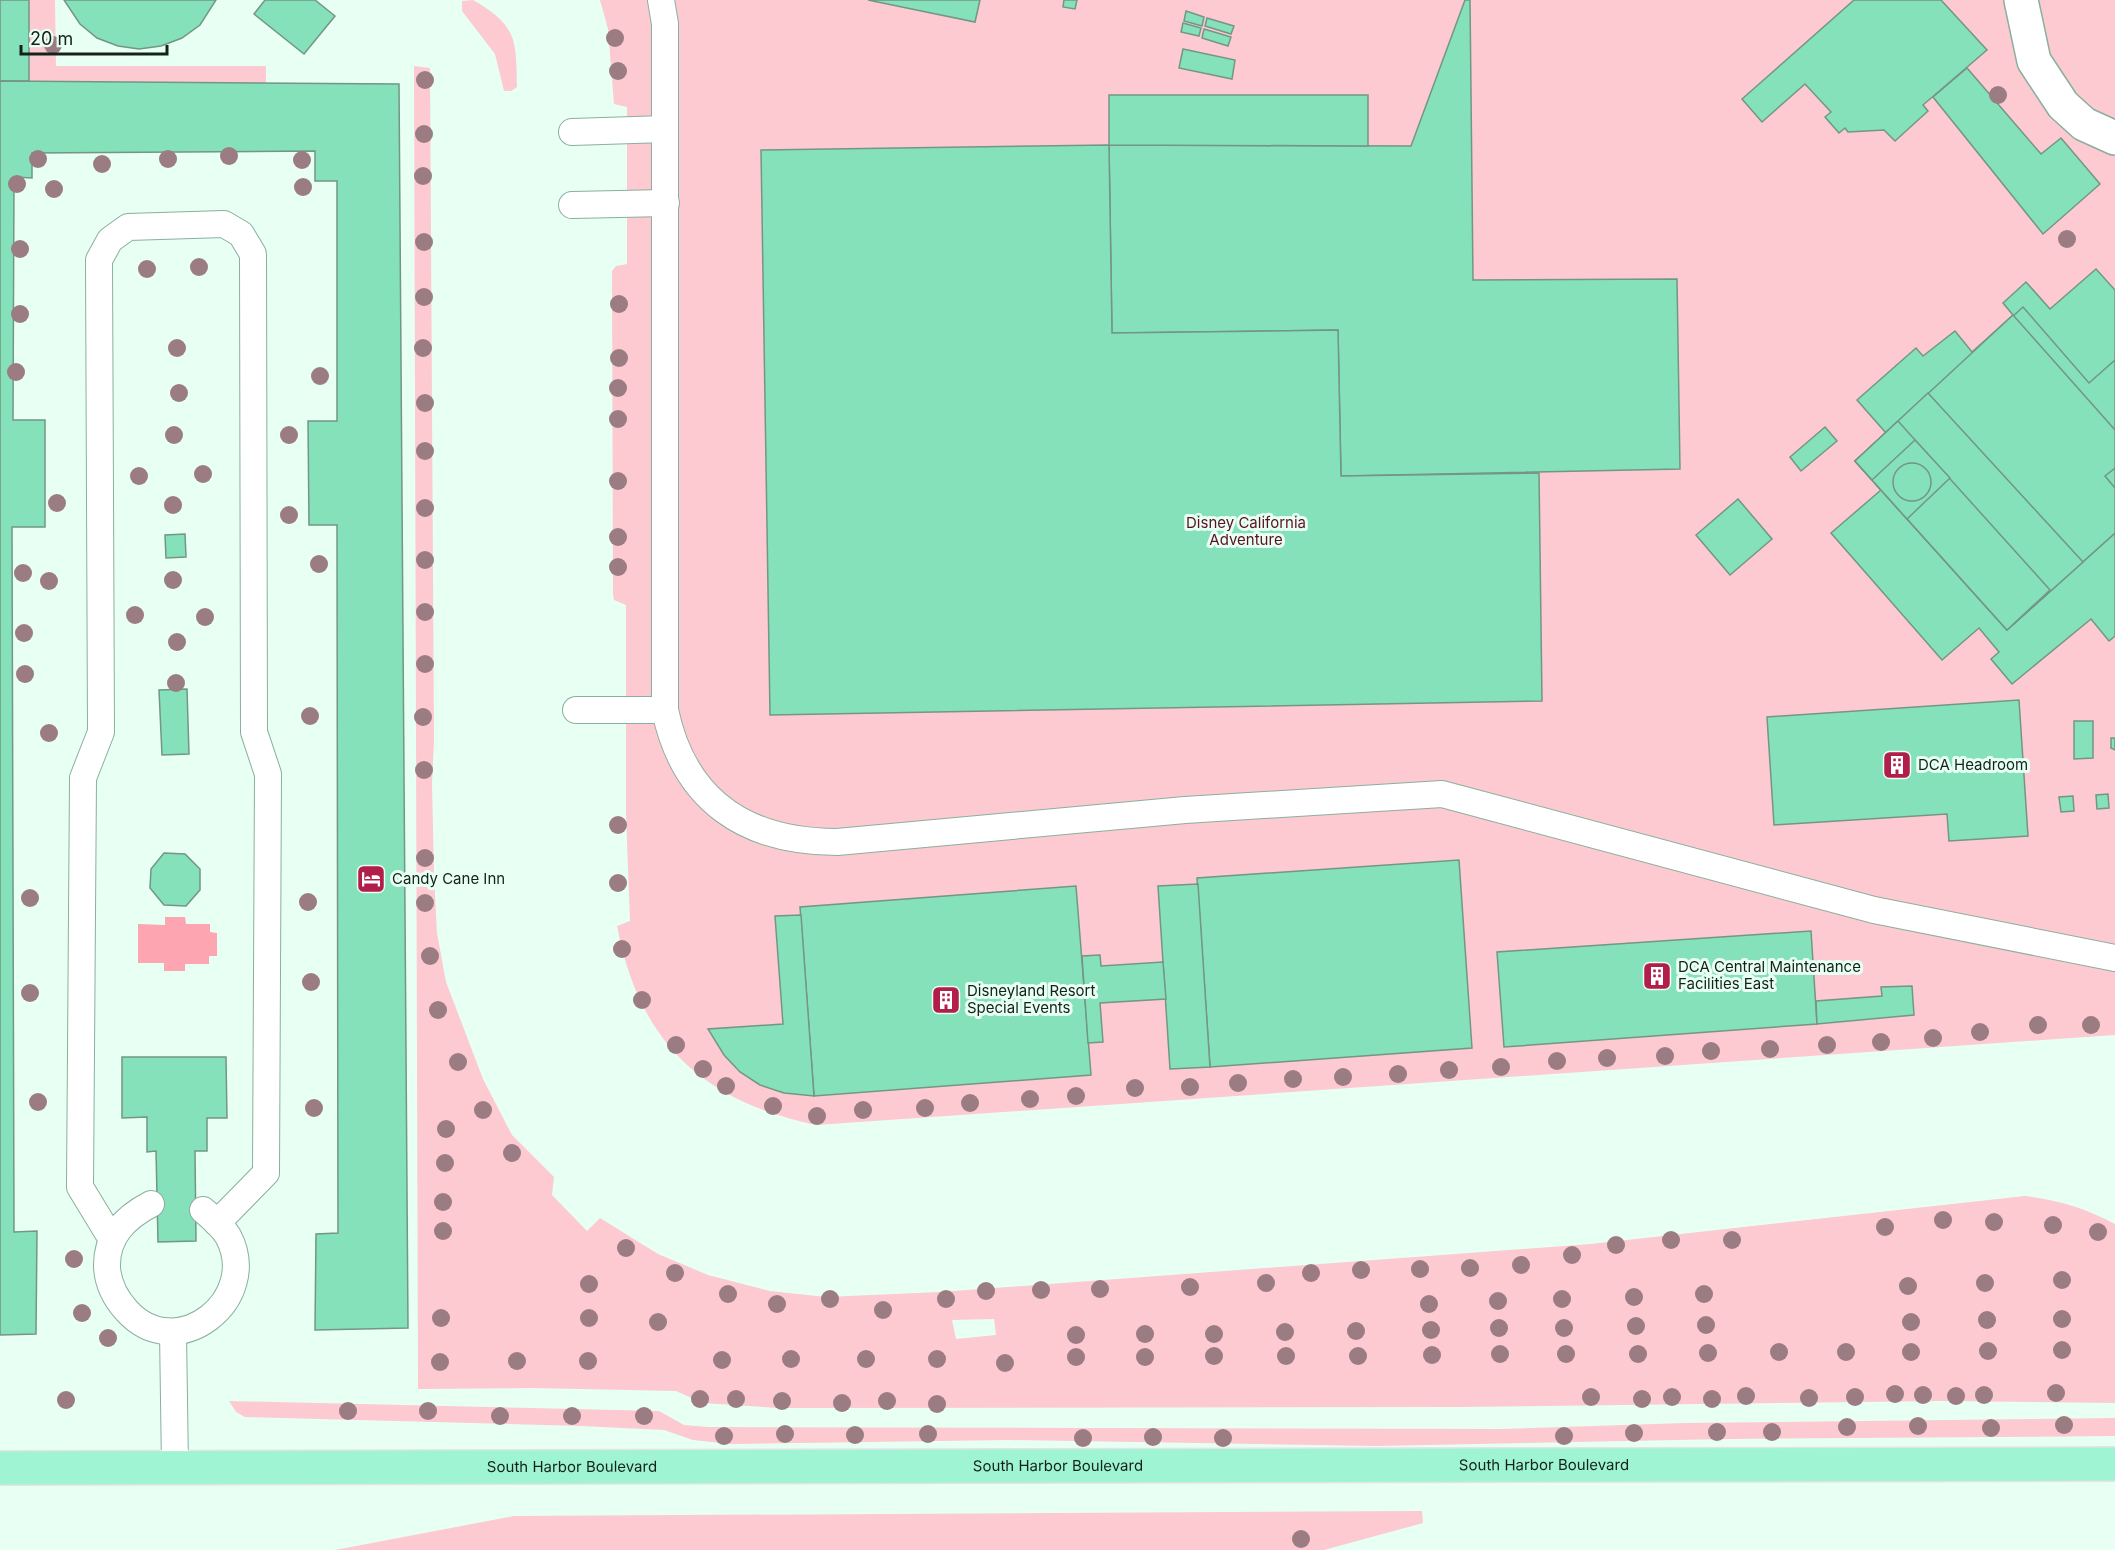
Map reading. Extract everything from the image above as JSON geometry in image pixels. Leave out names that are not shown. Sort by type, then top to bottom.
[{"type":"main road","name":"South Harbor Boulevard","points":[[0,1468],[2115,1464]]},
{"type":"street","points":[[2021,0],[2034,61],[2063,105],[2084,123],[2115,138]]},
{"type":"lane","points":[[661,0],[665,24],[665,710],[669,729],[686,770],[717,806],[765,833],[803,842],[837,842],[1185,810],[1442,794],[1874,910],[2115,958]]},
{"type":"lane","points":[[572,132],[665,129]]},
{"type":"lane","points":[[572,205],[666,203]]},
{"type":"lane","points":[[224,224],[241,234],[253,254],[254,732],[268,774],[266,1173],[210,1216],[228,1236],[235,1258],[234,1280],[225,1304],[208,1320],[195,1327],[173,1332],[156,1330],[135,1320],[115,1298],[108,1277],[111,1238],[80,1187],[83,778],[101,732],[99,260],[111,240],[128,228],[224,224]]},
{"type":"lane","points":[[576,710],[665,710]]},
{"type":"lane","points":[[111,1238],[139,1210],[152,1204]]},
{"type":"lane","points":[[173,1332],[175,1467]]},
{"type":"green space","points":[[29,0],[55,0],[56,66],[266,66],[266,83],[29,81]]},
{"type":"green space","points":[[473,0],[499,18],[511,36],[515,46],[517,87],[511,91],[504,91],[495,54],[462,11],[462,1]]},
{"type":"green space","name":"Disney California Adventure","points":[[600,0],[2115,0],[2115,1035],[816,1125],[776,1114],[740,1100],[709,1082],[682,1060],[660,1034],[641,1003],[627,967],[617,926],[630,921],[626,814],[626,605],[614,600],[613,594],[612,271],[616,266],[627,264],[627,107],[614,104],[608,29]]},
{"type":"green space","points":[[414,66],[430,68],[434,741],[432,784],[437,933],[446,982],[483,1079],[512,1135],[554,1177],[552,1195],[587,1231],[600,1218],[658,1254],[708,1275],[770,1291],[826,1297],[940,1292],[1591,1244],[2025,1196],[2071,1206],[2093,1213],[2115,1224],[2115,1403],[1941,1401],[1457,1407],[779,1408],[703,1403],[676,1391],[532,1388],[418,1389]],"holes":[[[994,1319],[996,1335],[956,1339],[952,1320]]]},
{"type":"green space","points":[[229,1401],[659,1411],[684,1425],[708,1427],[1500,1429],[1686,1423],[2115,1418],[2115,1436],[1728,1439],[1377,1446],[1009,1440],[731,1444],[693,1440],[664,1430],[245,1417],[236,1412]]},
{"type":"green space","points":[[1422,1511],[1423,1523],[1324,1550],[335,1550],[514,1516]]},
{"type":"shaded area","points":[[165,917],[185,917],[186,924],[210,924],[210,932],[217,933],[217,956],[209,956],[209,964],[185,964],[185,971],[164,971],[164,963],[138,963],[138,924],[165,925]]},
{"type":"building","points":[[0,0],[29,0],[29,81],[0,81]]},
{"type":"building","points":[[64,0],[216,0],[200,25],[182,38],[161,46],[139,49],[118,46],[97,38],[80,24]]},
{"type":"building","points":[[265,0],[315,0],[335,16],[304,54],[254,14]]},
{"type":"building","points":[[868,0],[980,0],[975,22]]},
{"type":"building","points":[[1064,0],[1077,0],[1075,9],[1063,7]]},
{"type":"building","points":[[1465,0],[1470,0],[1473,280],[1677,279],[1680,469],[1341,476],[1338,330],[1112,333],[1109,145],[1411,146]]},
{"type":"building","points":[[1854,0],[1941,0],[1987,50],[1923,105],[1928,111],[1895,141],[1884,130],[1848,132],[1845,128],[1839,133],[1825,117],[1831,112],[1805,84],[1762,122],[1742,99]]},
{"type":"building","points":[[1186,11],[1204,17],[1202,26],[1184,21]]},
{"type":"building","points":[[1207,18],[1234,26],[1231,34],[1205,26]]},
{"type":"building","points":[[1183,23],[1201,28],[1199,36],[1181,32]]},
{"type":"building","points":[[1204,29],[1231,37],[1228,46],[1202,38]]},
{"type":"building","points":[[1183,49],[1235,60],[1232,79],[1179,68]]},
{"type":"building","points":[[1967,68],[2041,154],[2061,138],[2100,184],[2043,234],[1933,97]]},
{"type":"building","name":"Candy Cane Inn","points":[[0,81],[399,84],[408,1328],[315,1330],[316,1234],[338,1233],[337,525],[309,525],[308,421],[337,421],[337,181],[315,181],[315,151],[32,153],[32,178],[14,177],[13,420],[45,420],[45,527],[12,527],[14,1232],[37,1231],[36,1334],[0,1335]]},
{"type":"building","points":[[1109,95],[1368,95],[1368,146],[1109,145]]},
{"type":"building","points":[[1109,145],[1112,333],[1338,330],[1341,476],[1539,473],[1542,701],[770,715],[761,150]]},
{"type":"building","points":[[2096,269],[2115,290],[2115,636],[2109,641],[2091,619],[2012,684],[1991,659],[1999,652],[1979,628],[1942,660],[1831,533],[1881,490],[1855,461],[1886,433],[1857,400],[1916,348],[1923,356],[1955,331],[1972,352],[2013,315],[2003,303],[2026,282],[2050,309]]},
{"type":"building","points":[[2023,307],[2089,383],[2115,360],[2115,533],[2007,630],[1855,461]]},
{"type":"building","points":[[2013,315],[2115,430],[2115,468],[2105,476],[2115,488],[2115,533],[2007,630],[1855,461]]},
{"type":"building","points":[[1928,393],[2083,562],[2007,630],[1855,461]]},
{"type":"building","points":[[1898,421],[2050,590],[2007,630],[1855,461]]},
{"type":"building","points":[[1825,427],[1837,441],[1801,471],[1790,457]]},
{"type":"building","points":[[1915,440],[1950,478],[1907,519],[1872,480]]},
{"type":"building","points":[[1912,463],[1926,468],[1931,482],[1926,496],[1912,501],[1898,496],[1893,482],[1898,468]]},
{"type":"building","points":[[1738,499],[1772,539],[1730,575],[1696,535]]},
{"type":"building","points":[[185,534],[186,557],[166,558],[165,535]]},
{"type":"building","points":[[187,689],[189,754],[162,755],[159,690]]},
{"type":"building","name":"DCA Headroom","points":[[2019,700],[2028,836],[1949,841],[1947,814],[1774,825],[1767,717]]},
{"type":"building","points":[[2074,721],[2093,721],[2093,758],[2074,759]]},
{"type":"building","points":[[2111,738],[2115,738],[2115,750],[2111,748]]},
{"type":"building","points":[[2108,794],[2109,808],[2097,809],[2096,795]]},
{"type":"building","points":[[2073,796],[2074,811],[2061,812],[2059,797]]},
{"type":"building","points":[[164,853],[185,854],[200,869],[200,890],[186,906],[164,905],[150,888],[151,869]]},
{"type":"building","points":[[1459,860],[1472,1048],[1210,1067],[1197,878]]},
{"type":"building","points":[[1198,884],[1210,1067],[1170,1069],[1158,886]]},
{"type":"building","name":"Disneyland Resort Special Events","points":[[1076,886],[1091,1075],[814,1096],[800,907]]},
{"type":"building","points":[[801,915],[814,1096],[784,1093],[760,1085],[740,1072],[724,1055],[708,1029],[783,1024],[775,916]]},
{"type":"building","name":"DCA Central Maintenance Facilities East","points":[[1811,931],[1817,1024],[1504,1047],[1497,952]]},
{"type":"building","points":[[1100,955],[1101,966],[1163,962],[1166,999],[1100,1003],[1103,1042],[1088,1043],[1082,956]]},
{"type":"building","points":[[1912,986],[1914,1015],[1817,1024],[1816,1001],[1882,996],[1881,987]]},
{"type":"building","points":[[122,1057],[226,1057],[227,1118],[207,1118],[207,1151],[195,1151],[196,1241],[158,1242],[156,1151],[147,1152],[147,1117],[122,1118]]},
{"type":"place","name":"DCA Headroom","points":[[1897,765]]},
{"type":"place","name":"Candy Cane Inn","points":[[371,879]]},
{"type":"place","name":"DCA Central Maintenance Facilities East","points":[[1657,976]]},
{"type":"place","name":"Disneyland Resort Special Events","points":[[946,1000]]}]
